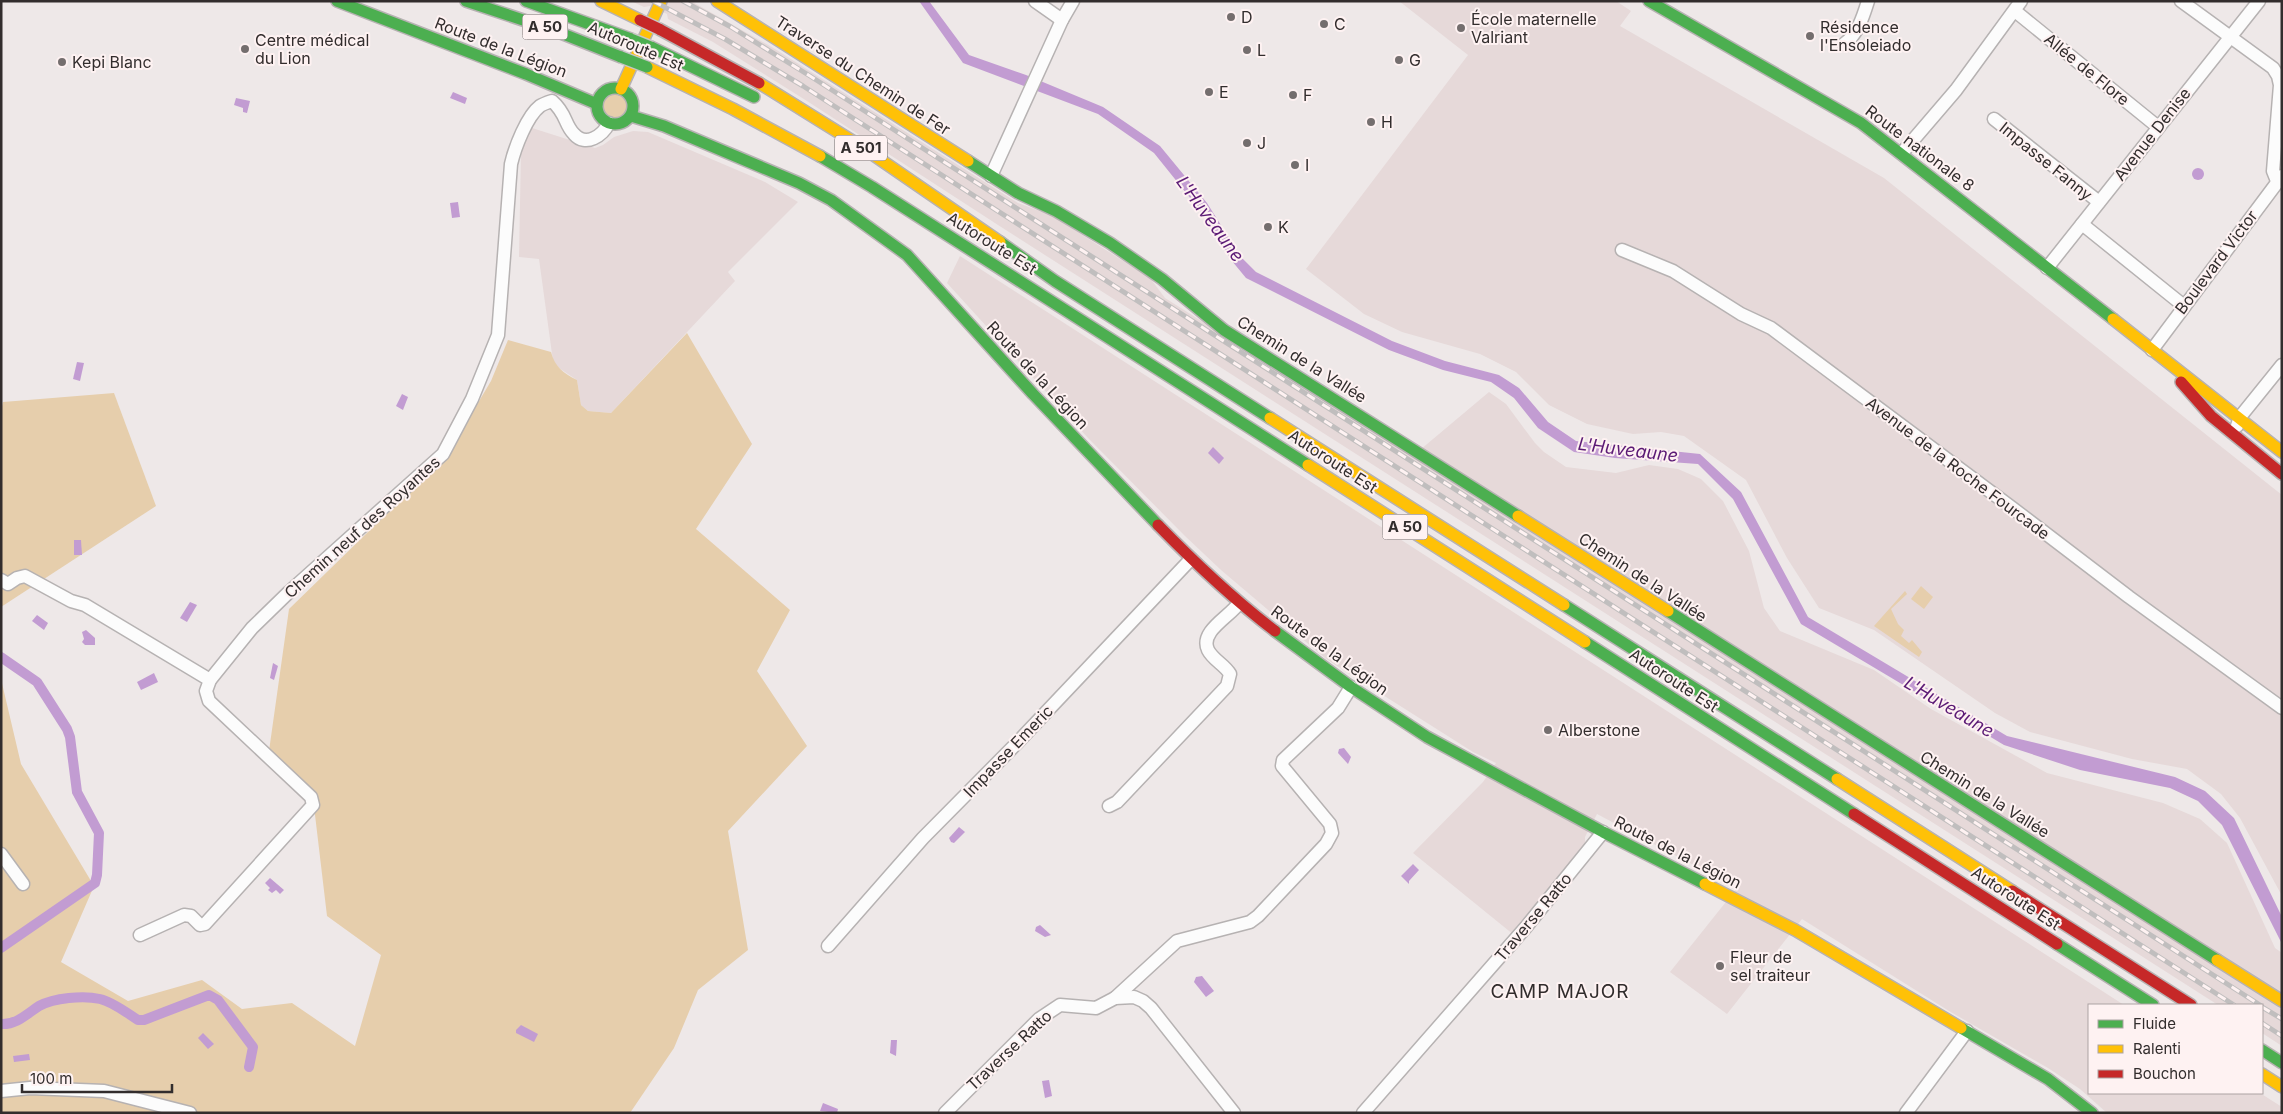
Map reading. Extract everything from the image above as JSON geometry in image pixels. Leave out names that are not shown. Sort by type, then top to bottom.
[{"type":"main road","name":"Route de la Légion","points":[[337,1],[542,80],[597,104]]},
{"type":"main road","name":"Autoroute Est","points":[[467,1],[553,30],[647,67],[721,101],[872,187],[2151,1004]]},
{"type":"main road","name":"A 50","points":[[526,1],[651,47],[765,102]]},
{"type":"main road","name":"Autoroute Est","points":[[601,1],[701,50],[811,116],[930,192],[1054,281],[2189,1004]]},
{"type":"main road","points":[[621,88],[660,1]]},
{"type":"main road","name":"Traverse du Chemin de Fer","points":[[717,1],[991,176]]},
{"type":"main road","name":"Route nationale 8","points":[[1649,1],[1861,123],[1902,153],[2152,350]]},
{"type":"main road","points":[[611,88],[621,88],[632,98],[631,116],[622,123],[609,123],[601,118],[597,104],[605,91],[611,88]]},
{"type":"main road","name":"A 50","points":[[780,110],[836,142],[1054,281]]},
{"type":"main road","name":"Route de la Légion","points":[[631,116],[654,122],[799,183],[831,200],[901,250],[929,278],[1026,387],[1191,559],[1239,603],[1351,687],[1427,736],[1604,832],[1794,930],[2048,1079],[2092,1113]]},
{"type":"main road","name":"Chemin de la Vallée","points":[[991,176],[1018,193],[1050,206],[1108,242],[1163,280],[1224,330],[2282,1001]]},
{"type":"main road","points":[[2152,350],[2240,417],[2282,452]]},
{"type":"main road","points":[[2152,350],[2211,416],[2282,474]]},
{"type":"main road","points":[[2263,1051],[2282,1063]]},
{"type":"main road","points":[[2263,1075],[2282,1087]]},
{"type":"street","points":[[1035,1],[1062,20]]},
{"type":"street","points":[[991,176],[1062,20],[1073,1]]},
{"type":"street","points":[[1844,44],[1850,40],[1862,21],[1868,1]]},
{"type":"street","points":[[2181,1],[2274,68],[2280,85],[2273,170],[2279,178]]},
{"type":"street","name":"Avenue Denise","points":[[2046,268],[2259,1]]},
{"type":"street","points":[[1902,153],[1956,90],[2018,6]]},
{"type":"street","name":"Allée de Flore","points":[[2018,6],[2158,127]]},
{"type":"street","name":"Chemin neuf des Royantes","points":[[210,680],[252,628],[289,592],[443,454],[472,399],[498,335],[511,164],[515,148],[532,117],[540,106],[552,101],[562,109],[574,134],[583,140],[595,139],[605,132],[609,123]]},
{"type":"street","name":"Impasse Fanny","points":[[1994,119],[2099,202]]},
{"type":"street","name":"Boulevard Victor","points":[[2152,350],[2279,178]]},
{"type":"street","points":[[2082,224],[2184,306]]},
{"type":"street","name":"Avenue de la Roche Fourcade","points":[[1622,250],[1673,271],[1741,314],[1771,328],[2011,506],[2129,597],[2282,708]]},
{"type":"street","points":[[2233,435],[2240,417],[2282,365]]},
{"type":"street","name":"Impasse Emeric","points":[[828,946],[923,838],[1016,744],[1191,559]]},
{"type":"street","points":[[1,580],[8,584],[16,578],[25,576],[71,601],[85,605],[210,680],[206,691],[209,701],[311,797],[313,805],[205,924],[200,925],[191,916],[184,915],[140,935]]},
{"type":"street","points":[[1109,806],[1116,802],[1227,686],[1230,674],[1208,651],[1206,640],[1209,634],[1239,603]]},
{"type":"street","points":[[1115,998],[1177,941],[1250,922],[1258,916],[1326,844],[1332,833],[1330,824],[1282,766],[1283,760],[1338,708],[1351,687]]},
{"type":"street","name":"Traverse Ratto","points":[[1363,1113],[1526,928],[1604,832]]},
{"type":"street","points":[[1,854],[23,884]]},
{"type":"street","name":"Traverse Ratto","points":[[945,1113],[1026,1032],[1053,1008],[1065,1004],[1096,1008],[1115,998],[1134,997],[1143,1001],[1151,1008],[1234,1113]]},
{"type":"street","points":[[1906,1113],[1967,1031]]},
{"type":"street","points":[[1,1091],[30,1088],[104,1091],[190,1113]]},
{"type":"shaded area","points":[[631,1],[691,1],[775,49],[1018,203],[1051,215],[1150,278],[1165,298],[1414,455],[1489,392],[1506,404],[1544,452],[1566,467],[1616,473],[1649,465],[1678,469],[1701,479],[1723,501],[1749,551],[1764,608],[1780,631],[1874,670],[1931,709],[2047,773],[2163,803],[2200,819],[2227,843],[2275,948],[2282,953],[2282,1046],[2263,1034],[2263,1004],[2216,1004],[807,101],[713,42],[668,19],[667,14],[650,6],[644,7]]},
{"type":"shaded area","points":[[1399,1],[1616,1],[1631,11],[1620,26],[1884,178],[2282,495],[2282,896],[2240,818],[2221,794],[2187,769],[2132,759],[2030,732],[1995,713],[1874,630],[1819,608],[1787,558],[1746,480],[1684,436],[1661,432],[1633,434],[1587,424],[1549,405],[1516,372],[1480,354],[1402,332],[1364,314],[1306,269],[1468,55]]},
{"type":"shaded area","points":[[615,94],[620,95],[626,101],[626,111],[620,117],[615,118],[610,117],[604,111],[603,106],[604,101],[610,95]]},
{"type":"shaded area","points":[[532,128],[595,148],[614,137],[633,131],[648,132],[765,182],[798,202],[728,272],[735,281],[611,413],[588,411],[581,405],[577,380],[559,368],[553,361],[539,259],[519,257],[521,151]]},
{"type":"shaded area","points":[[960,256],[2122,1004],[2088,1004],[2088,1094],[2262,1094],[2282,1107],[2282,1113],[2107,1113],[2080,1089],[2048,1068],[1949,1011],[1802,919],[1727,1014],[1670,972],[1737,888],[1597,814],[1585,837],[1585,852],[1514,935],[1413,853],[1483,782],[1496,763],[1473,752],[1326,659],[1221,570],[1089,439],[947,283]]},
{"type":"shaded area","points":[[687,333],[752,444],[696,529],[790,610],[757,671],[807,746],[728,831],[748,950],[698,990],[674,1048],[630,1113],[1,1113],[1,679],[21,764],[94,886],[61,962],[128,1001],[202,980],[242,1009],[292,1003],[355,1046],[381,955],[327,916],[313,798],[269,751],[289,609],[447,455],[491,381],[508,340],[551,352],[560,369],[577,380],[581,405],[588,411],[611,413]]},
{"type":"shaded area","points":[[114,393],[156,506],[1,607],[1,411],[3,402]]},
{"type":"shaded area","points":[[1921,586],[1933,597],[1924,609],[1911,599]]},
{"type":"shaded area","points":[[1905,591],[1907,594],[1891,609],[1898,624],[1904,630],[1901,636],[1909,643],[1912,640],[1922,652],[1919,657],[1874,626]]},
{"type":"water","name":"L'Huveaune","points":[[919,1],[929,1],[969,55],[1026,75],[1103,107],[1160,146],[1207,203],[1241,257],[1256,272],[1392,341],[1445,361],[1499,375],[1519,388],[1548,422],[1576,441],[1700,454],[1741,492],[1808,617],[2007,736],[2175,777],[2205,791],[2234,818],[2282,917],[2282,944],[2222,825],[2198,801],[2170,788],[2080,770],[2004,745],[1801,624],[1733,499],[1698,464],[1615,458],[1574,452],[1538,428],[1514,398],[1491,382],[1443,370],[1389,350],[1246,278],[1232,261],[1199,209],[1154,153],[1098,114],[963,63]]},
{"type":"water","points":[[453,92],[467,98],[465,104],[450,98]]},
{"type":"water","points":[[236,98],[250,101],[247,113],[243,112],[243,108],[234,105]]},
{"type":"water","points":[[2196,168],[2200,168],[2204,174],[2200,180],[2196,180],[2192,176],[2192,172]]},
{"type":"water","points":[[458,202],[460,217],[452,218],[450,203]]},
{"type":"water","points":[[77,362],[84,363],[80,381],[73,379]]},
{"type":"water","points":[[402,394],[408,397],[403,410],[396,406]]},
{"type":"water","points":[[1213,447],[1224,458],[1219,464],[1208,453]]},
{"type":"water","points":[[74,540],[81,540],[82,555],[74,555]]},
{"type":"water","points":[[190,602],[197,605],[187,622],[180,618]]},
{"type":"water","points":[[37,615],[48,623],[44,630],[32,621]]},
{"type":"water","points":[[86,630],[95,638],[95,645],[85,645],[82,642],[84,639],[82,632]]},
{"type":"water","points":[[273,663],[278,666],[274,680],[270,678]]},
{"type":"water","points":[[154,673],[158,682],[141,690],[137,682]]},
{"type":"water","points":[[1344,748],[1351,757],[1348,764],[1338,753],[1339,749]]},
{"type":"water","points":[[959,827],[965,832],[954,843],[951,842],[949,838]]},
{"type":"water","points":[[1413,864],[1419,870],[1409,881],[1409,884],[1401,876]]},
{"type":"water","points":[[270,878],[284,890],[280,894],[276,890],[272,893],[268,890],[270,888],[265,883]]},
{"type":"water","points":[[1040,925],[1051,935],[1045,937],[1035,931],[1036,927]]},
{"type":"water","points":[[1202,976],[1214,991],[1206,997],[1194,982],[1196,977]]},
{"type":"water","points":[[521,1025],[538,1034],[534,1042],[516,1033],[516,1030]]},
{"type":"water","points":[[203,1033],[214,1044],[208,1049],[198,1038]]},
{"type":"water","points":[[891,1040],[897,1040],[896,1056],[890,1053]]},
{"type":"water","points":[[29,1054],[30,1060],[14,1062],[13,1056]]},
{"type":"water","points":[[1049,1080],[1052,1096],[1045,1098],[1042,1081]]},
{"type":"water","points":[[823,1103],[838,1109],[837,1113],[820,1111]]},
{"type":"waterway","points":[[1,657],[37,682],[67,729],[70,737],[77,792],[99,833],[95,883],[1,948]]},
{"type":"waterway","points":[[1,1024],[12,1023],[45,1003],[69,998],[85,997],[105,1000],[138,1020],[144,1020],[209,995],[218,1000],[253,1047],[249,1067]]},
{"type":"railway","points":[[653,1],[725,39],[803,86],[2232,1004]]},
{"type":"railway","points":[[683,1],[731,27],[810,76],[2258,1004]]},
{"type":"railway","points":[[2263,1008],[2282,1019]]},
{"type":"railway","points":[[2263,1024],[2282,1036]]},
{"type":"traffic: fast","points":[[337,1],[526,74],[597,104]]},
{"type":"traffic: fast","points":[[466,1],[553,30],[621,57]]},
{"type":"traffic: fast","points":[[526,1],[631,39]]},
{"type":"traffic: fast","points":[[1649,1],[1861,123],[2113,319]]},
{"type":"traffic: fast","points":[[631,39],[651,47]]},
{"type":"traffic: fast","points":[[651,47],[754,97]]},
{"type":"traffic: fast","points":[[621,57],[647,67]]},
{"type":"traffic: fast","points":[[615,88],[622,89],[628,93],[632,99],[633,106],[632,113],[628,119],[622,123],[615,124],[608,123],[602,119],[598,113],[597,106],[598,99],[602,93],[608,89],[615,88]]},
{"type":"traffic: fast","points":[[631,116],[664,126],[799,183],[831,200],[907,255],[1033,394],[1158,525]]},
{"type":"traffic: fast","points":[[820,156],[872,187],[1308,465]]},
{"type":"traffic: fast","points":[[968,161],[1018,193],[1056,211],[1110,243],[1162,279],[1224,330],[1518,516]]},
{"type":"traffic: fast","points":[[1000,242],[1055,281],[1270,418]]},
{"type":"traffic: fast","points":[[1564,605],[1837,779]]},
{"type":"traffic: fast","points":[[1668,611],[2217,960]]},
{"type":"traffic: fast","points":[[1275,631],[1351,687],[1427,737],[1603,832],[1705,884]]},
{"type":"traffic: fast","points":[[1585,642],[1854,814]]},
{"type":"traffic: fast","points":[[2057,944],[2151,1004]]},
{"type":"traffic: fast","points":[[1961,1028],[2048,1079],[2092,1113]]},
{"type":"traffic: fast","points":[[2263,1051],[2282,1063]]},
{"type":"traffic: slow","points":[[601,1],[640,20]]},
{"type":"traffic: slow","points":[[621,89],[661,1]]},
{"type":"traffic: slow","points":[[717,1],[968,161]]},
{"type":"traffic: slow","points":[[647,67],[733,109],[820,156]]},
{"type":"traffic: slow","points":[[759,83],[862,147],[1000,242]]},
{"type":"traffic: slow","points":[[2113,319],[2282,452]]},
{"type":"traffic: slow","points":[[1270,418],[1564,605]]},
{"type":"traffic: slow","points":[[1308,465],[1585,642]]},
{"type":"traffic: slow","points":[[1518,516],[1668,611]]},
{"type":"traffic: slow","points":[[1837,779],[2012,891]]},
{"type":"traffic: slow","points":[[1705,884],[1795,930],[1961,1028]]},
{"type":"traffic: slow","points":[[2217,960],[2282,1001]]},
{"type":"traffic: slow","points":[[2263,1075],[2282,1087]]},
{"type":"traffic: jam","points":[[640,20],[659,29]]},
{"type":"traffic: jam","points":[[659,29],[759,83]]},
{"type":"traffic: jam","points":[[2181,382],[2211,416],[2282,474]]},
{"type":"traffic: jam","points":[[1158,525],[1215,580],[1275,631]]},
{"type":"traffic: jam","points":[[1854,814],[2057,944]]},
{"type":"traffic: jam","points":[[2012,891],[2189,1004]]},
{"type":"place","name":"D","points":[[1231,17]]},
{"type":"place","name":"C","points":[[1324,24]]},
{"type":"place","name":"École maternelle Valriant","points":[[1461,28]]},
{"type":"place","name":"Résidence l'Ensoleiado","points":[[1810,36]]},
{"type":"place","name":"Centre médical du Lion","points":[[245,49]]},
{"type":"place","name":"L","points":[[1247,50]]},
{"type":"place","name":"G","points":[[1399,60]]},
{"type":"place","name":"Kepi Blanc","points":[[62,62]]},
{"type":"place","name":"E","points":[[1209,92]]},
{"type":"place","name":"F","points":[[1293,95]]},
{"type":"place","name":"H","points":[[1371,122]]},
{"type":"place","name":"J","points":[[1247,143]]},
{"type":"place","name":"I","points":[[1295,165]]},
{"type":"place","name":"K","points":[[1268,227]]},
{"type":"place","name":"Alberstone","points":[[1548,730]]},
{"type":"place","name":"Fleur de sel traiteur","points":[[1720,966]]},
{"type":"district","name":"CAMP MAJOR","points":[[1560,991]]}]
